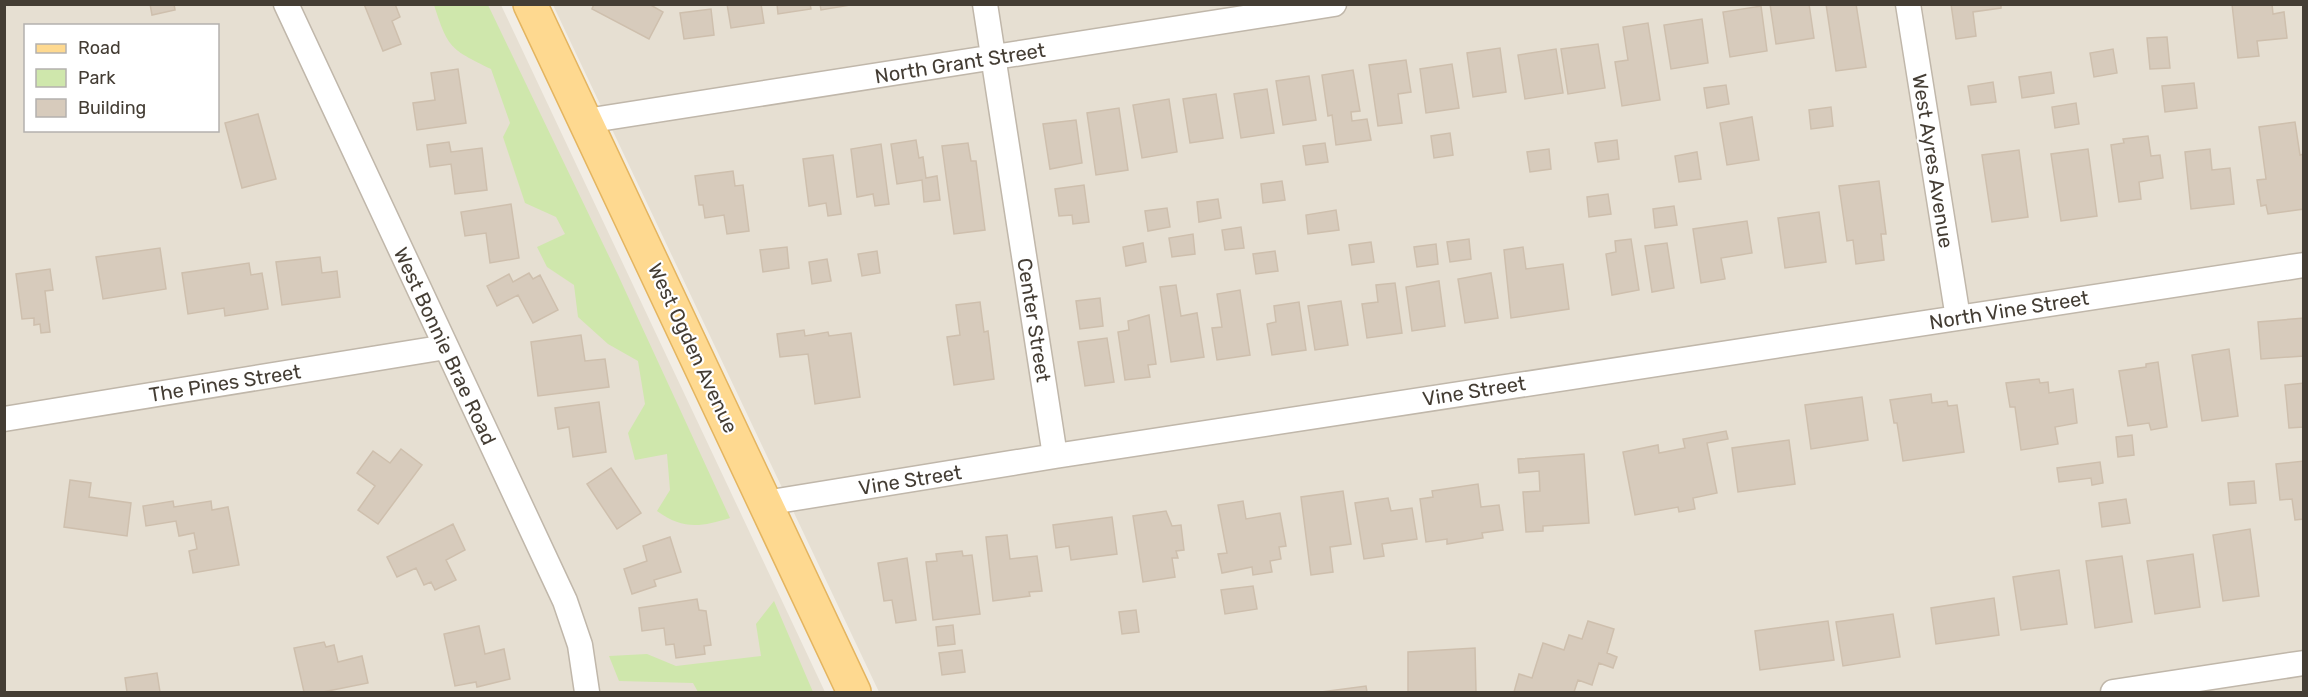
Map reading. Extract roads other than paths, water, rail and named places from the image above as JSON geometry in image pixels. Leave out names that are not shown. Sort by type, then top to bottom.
[{"type":"main road","name":"West Ogden Avenue","points":[[530,4],[854,693]]},
{"type":"street","name":"West Bonnie Brae Road","points":[[286,4],[565,601],[580,645],[587,693]]},
{"type":"street","name":"Center Street","points":[[985,4],[1055,456]]},
{"type":"street","name":"North Grant Street","points":[[586,121],[1334,4]]},
{"type":"street","name":"West Ayres Avenue","points":[[1908,4],[1958,318]]},
{"type":"street","name":"North Vine Street","points":[[1714,355],[2304,265]]},
{"type":"street","name":"The Pines Street","points":[[4,419],[446,347]]},
{"type":"street","name":"Vine Street","points":[[765,503],[1234,428],[1714,355]]},
{"type":"street","points":[[2113,693],[2304,663]]}]
